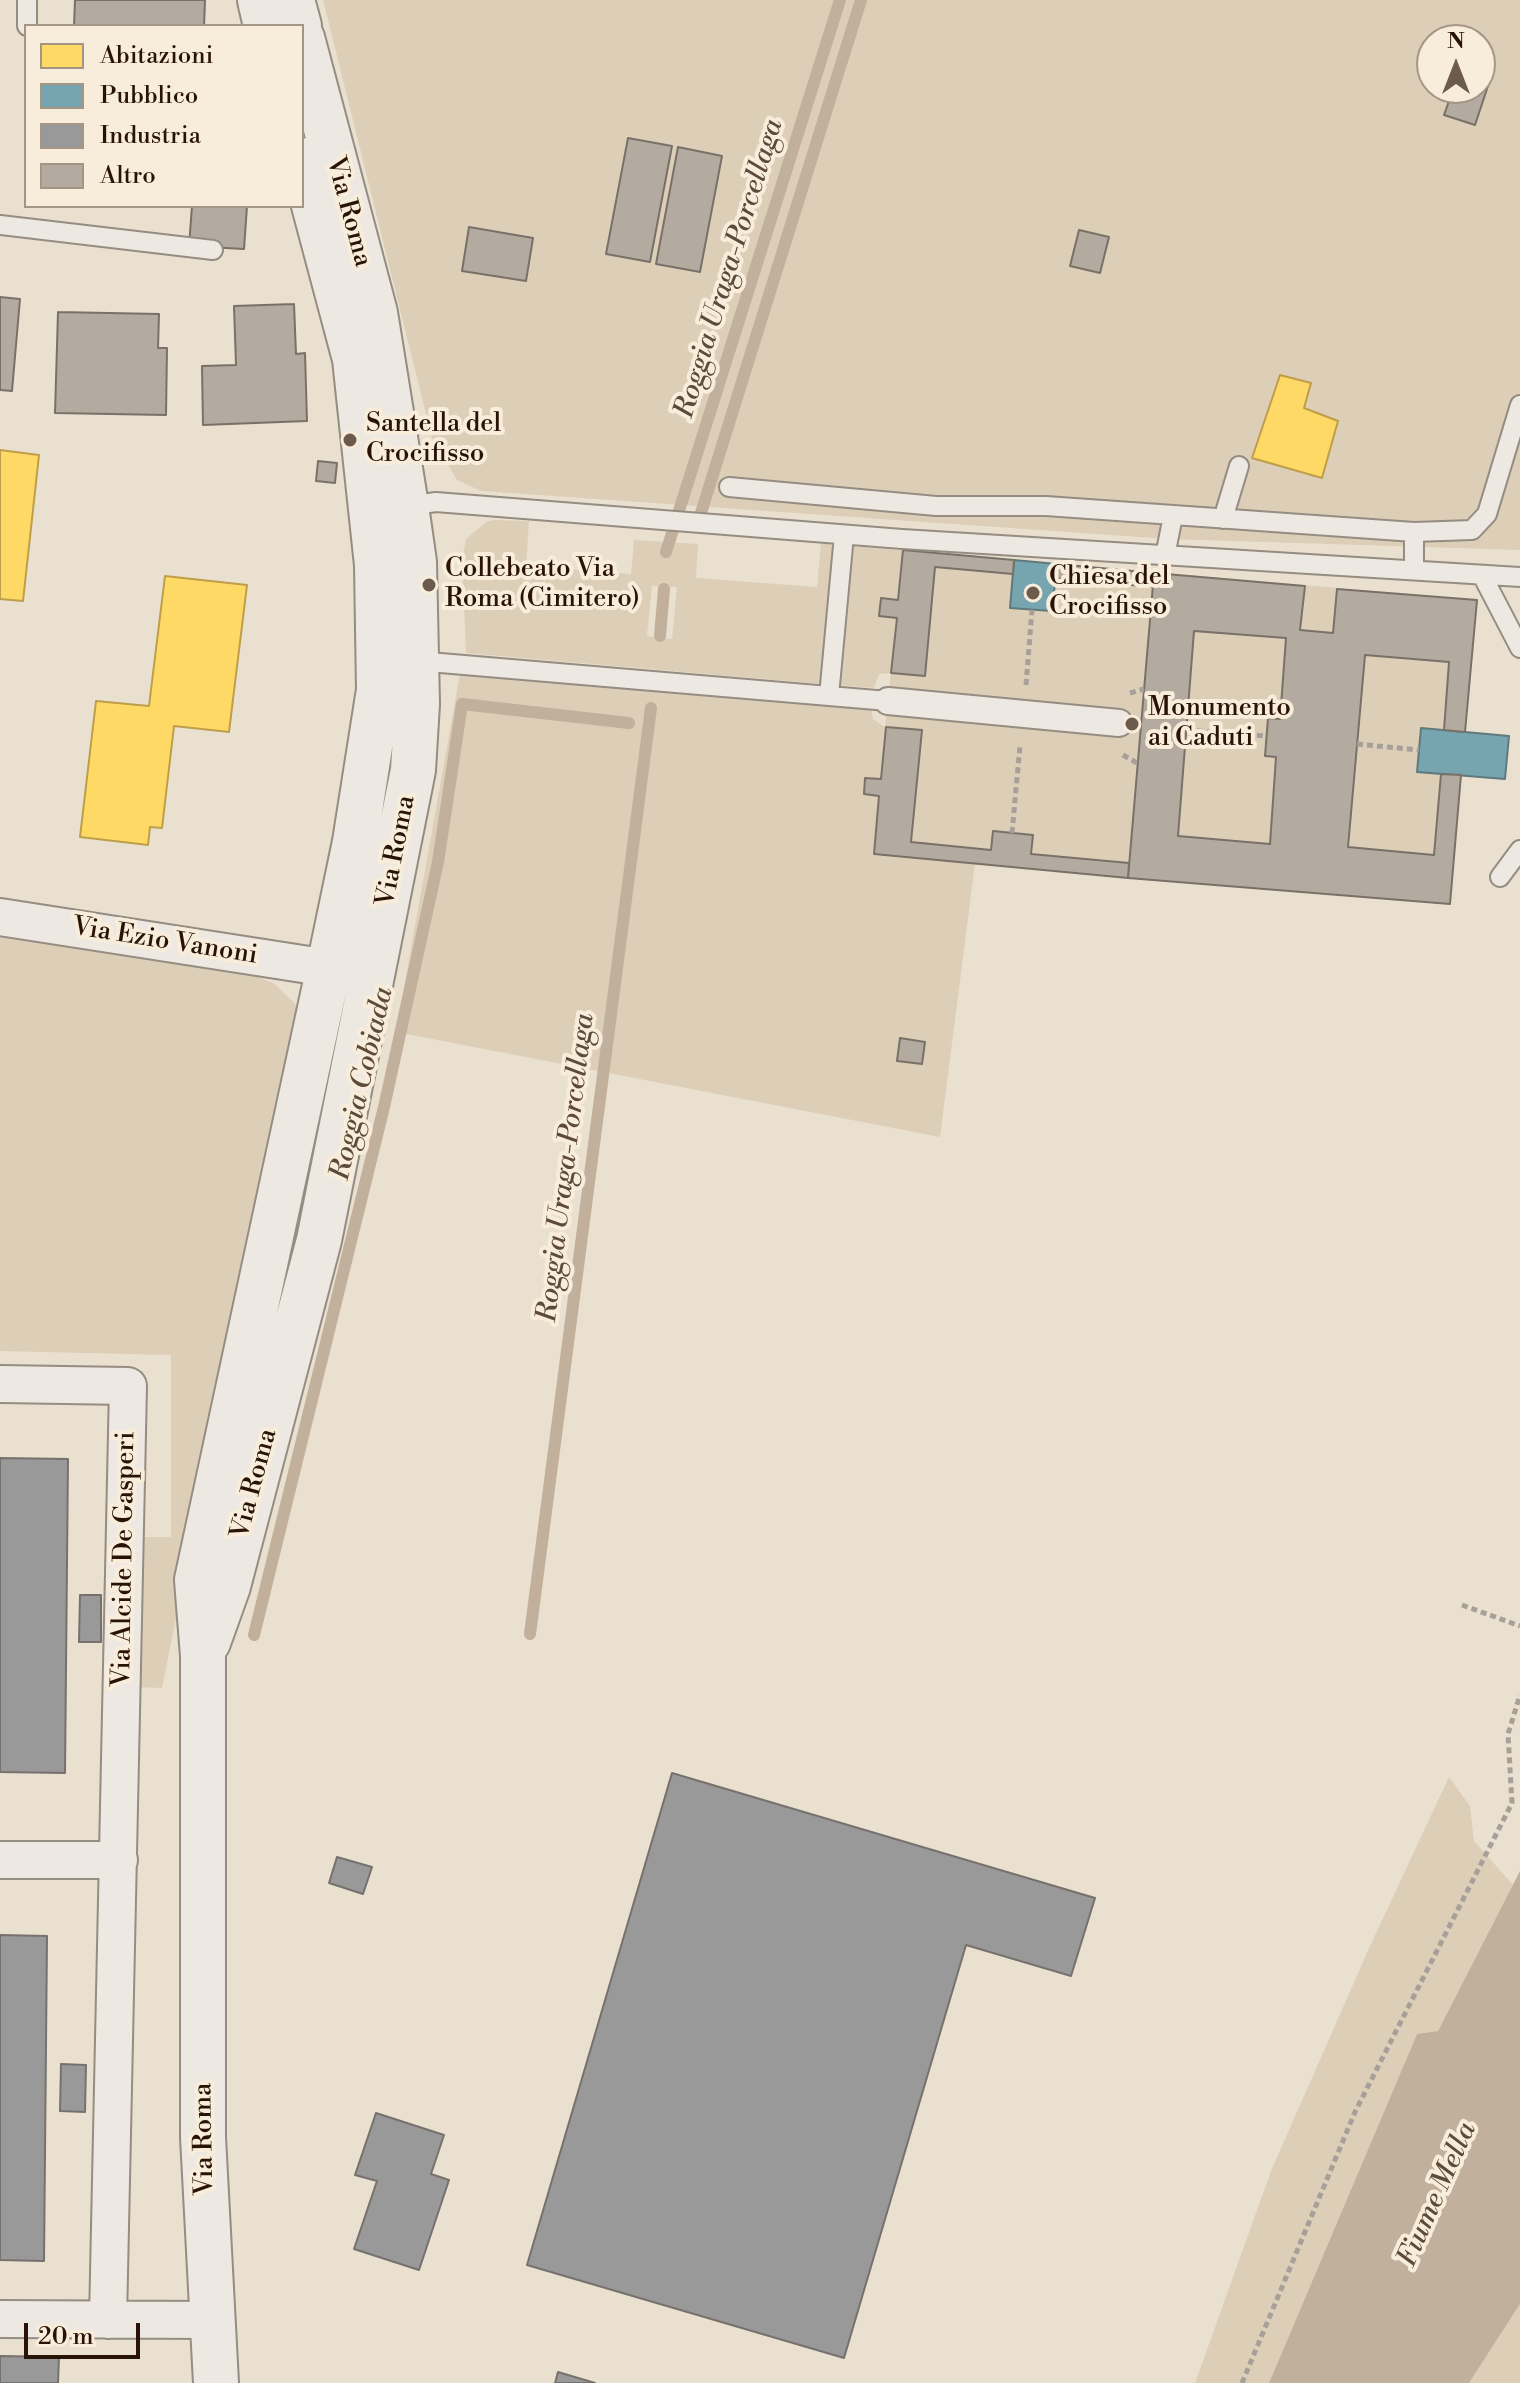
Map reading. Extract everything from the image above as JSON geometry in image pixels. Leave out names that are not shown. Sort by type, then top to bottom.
[{"type":"street","points":[[260,0],[266,24]]},
{"type":"street","points":[[292,0],[298,24]]},
{"type":"street","name":"Via Roma","points":[[203,1656],[228,1586],[319,1240],[413,770],[416,661],[414,562],[406,506],[375,313],[304,46]]},
{"type":"street","name":"Via Roma","points":[[216,2383],[203,2137],[203,1656],[197,1580],[355,842],[377,705],[379,608],[355,359],[304,168]]},
{"type":"street","points":[[888,701],[1119,723]]},
{"type":"street","name":"Via Ezio Vanoni","points":[[0,917],[372,975]]},
{"type":"street","name":"Via Alcide De Gasperi","points":[[0,1384],[128,1386],[108,2320]]},
{"type":"street","points":[[0,1860],[119,1860]]},
{"type":"street","points":[[0,2319],[211,2320]]},
{"type":"lane","points":[[27,0],[27,24]]},
{"type":"lane","points":[[0,225],[213,250]]},
{"type":"lane","points":[[729,487],[936,506],[1046,506],[1414,532],[1472,530],[1487,514],[1520,405]]},
{"type":"lane","points":[[1223,519],[1239,466]]},
{"type":"lane","points":[[406,506],[436,502],[844,535],[1520,577]]},
{"type":"lane","points":[[1165,556],[1173,516]]},
{"type":"lane","points":[[1414,532],[1414,570]]},
{"type":"lane","points":[[829,696],[844,535]]},
{"type":"lane","points":[[1482,575],[1520,648]]},
{"type":"lane","points":[[416,661],[888,701]]},
{"type":"lane","points":[[1500,877],[1520,850]]},
{"type":"path","points":[[1187,730],[1266,736]]},
{"type":"path","points":[[1357,744],[1419,750]]},
{"type":"path","points":[[1462,1605],[1520,1626]]},
{"type":"path","points":[[1242,2383],[1355,2112],[1512,1803],[1508,1734],[1520,1695]]},
{"type":"shaded area","points":[[323,0],[1520,0],[1520,550],[1168,539],[481,491],[457,480],[432,438]]},
{"type":"shaded area","points":[[529,521],[526,566],[631,574],[634,540],[698,544],[696,578],[817,587],[821,543],[836,545],[822,684],[466,653],[462,559],[466,539],[486,522]],"holes":[[[652,586],[677,587],[672,639],[647,636]]]},
{"type":"shaded area","points":[[851,546],[1477,600],[1465,732],[1509,736],[1505,779],[1461,775],[1450,904],[975,864],[940,1137],[396,1032],[460,674],[871,708],[873,719],[885,727],[891,673],[879,674],[874,688],[837,685]]},
{"type":"shaded area","points":[[0,934],[241,969],[275,984],[298,1007],[162,1688],[137,1687],[139,1537],[171,1537],[171,1355],[0,1351]]},
{"type":"shaded area","points":[[1449,1777],[1470,1806],[1474,1841],[1513,1885],[1438,2031],[1417,2034],[1269,2383],[1195,2383],[1271,2171],[1370,1946]]},
{"type":"shaded area","points":[[1520,2304],[1520,2383],[1469,2383]]},
{"type":"water","name":"Fiume Mella","points":[[1520,1871],[1520,2304],[1469,2383],[1269,2383],[1417,2034],[1438,2031]]},
{"type":"building: Abitazioni","points":[[1280,375],[1311,383],[1304,408],[1338,421],[1322,478],[1252,458]]},
{"type":"building: Abitazioni","points":[[0,450],[39,455],[23,601],[0,599]]},
{"type":"building: Abitazioni","points":[[165,576],[247,585],[229,732],[174,726],[162,828],[150,827],[148,845],[80,837],[96,701],[149,706]]},
{"type":"building: Pubblico","name":"Chiesa del Crocifisso","points":[[1014,560],[1057,564],[1052,611],[1010,608]]},
{"type":"building: Pubblico","points":[[1421,728],[1509,736],[1505,779],[1417,772]]},
{"type":"building: Industria","points":[[0,1458],[68,1459],[65,1773],[0,1772]]},
{"type":"building: Industria","points":[[80,1595],[101,1595],[101,1642],[79,1642]]},
{"type":"building: Industria","points":[[672,1773],[1095,1898],[1071,1976],[966,1945],[844,2358],[527,2265]]},
{"type":"building: Industria","points":[[337,1857],[372,1867],[363,1894],[329,1883]]},
{"type":"building: Industria","points":[[0,1935],[47,1936],[44,2261],[0,2260]]},
{"type":"building: Industria","points":[[61,2064],[86,2065],[85,2112],[60,2111]]},
{"type":"building: Industria","points":[[376,2113],[444,2135],[431,2174],[449,2180],[419,2270],[354,2249],[377,2181],[355,2175]]},
{"type":"building: Industria","points":[[0,2356],[59,2357],[58,2383],[0,2383]]},
{"type":"building: Industria","points":[[558,2372],[595,2383],[555,2383]]},
{"type":"building: Altro","points":[[75,0],[205,0],[204,24],[74,24]]},
{"type":"building: Altro","points":[[1448,104],[1482,104],[1475,125],[1444,115]]},
{"type":"building: Altro","points":[[628,138],[672,146],[650,262],[606,254]]},
{"type":"building: Altro","points":[[678,147],[722,156],[700,272],[656,264]]},
{"type":"building: Altro","points":[[192,208],[247,208],[244,249],[189,246]]},
{"type":"building: Altro","points":[[469,227],[533,238],[526,281],[462,271]]},
{"type":"building: Altro","points":[[1079,230],[1109,237],[1100,273],[1070,266]]},
{"type":"building: Altro","points":[[0,297],[20,299],[12,391],[0,390]]},
{"type":"building: Altro","points":[[294,304],[296,354],[305,353],[307,421],[203,425],[202,366],[236,365],[234,306]]},
{"type":"building: Altro","points":[[58,312],[159,314],[158,348],[167,348],[166,415],[55,413]]},
{"type":"building: Altro","points":[[318,461],[337,463],[335,483],[316,481]]},
{"type":"building: Altro","points":[[903,550],[1014,560],[1013,574],[935,567],[925,676],[891,673],[897,618],[879,616],[881,598],[898,600]]},
{"type":"building: Altro","points":[[1057,564],[1154,573],[1153,587],[1055,578]]},
{"type":"building: Altro","points":[[1154,573],[1305,586],[1300,630],[1333,633],[1337,589],[1477,600],[1465,732],[1444,730],[1449,662],[1365,655],[1348,847],[1434,855],[1441,774],[1461,775],[1450,904],[1128,878]],"holes":[[[1194,631],[1286,638],[1280,719],[1268,718],[1265,756],[1276,757],[1270,844],[1178,836]]]},
{"type":"building: Altro","points":[[886,727],[922,730],[911,842],[991,850],[993,831],[1033,835],[1031,854],[1129,863],[1128,878],[874,854],[879,796],[864,794],[865,778],[881,779]]},
{"type":"building: Altro","points":[[900,1038],[925,1042],[922,1064],[897,1061]]},
{"type":"waterway","name":"Roggia Uraga-Porcellaga","points":[[666,552],[840,0]]},
{"type":"waterway","name":"Roggia Cobiada","points":[[701,513],[861,0]]},
{"type":"waterway","name":"Roggia Uraga-Porcellaga","points":[[660,636],[664,589]]},
{"type":"waterway","name":"Roggia Cobiada","points":[[254,1635],[384,1107],[438,862],[462,704],[629,723]]},
{"type":"waterway","name":"Roggia Uraga-Porcellaga","points":[[530,1634],[651,708]]},
{"type":"place","name":"Santella del Crocifisso","points":[[350,440]]},
{"type":"place","name":"Collebeato Via Roma (Cimitero)","points":[[429,585]]},
{"type":"place","name":"Chiesa del Crocifisso","points":[[1033,593]]},
{"type":"place","name":"Monumento ai Caduti","points":[[1132,724]]}]
